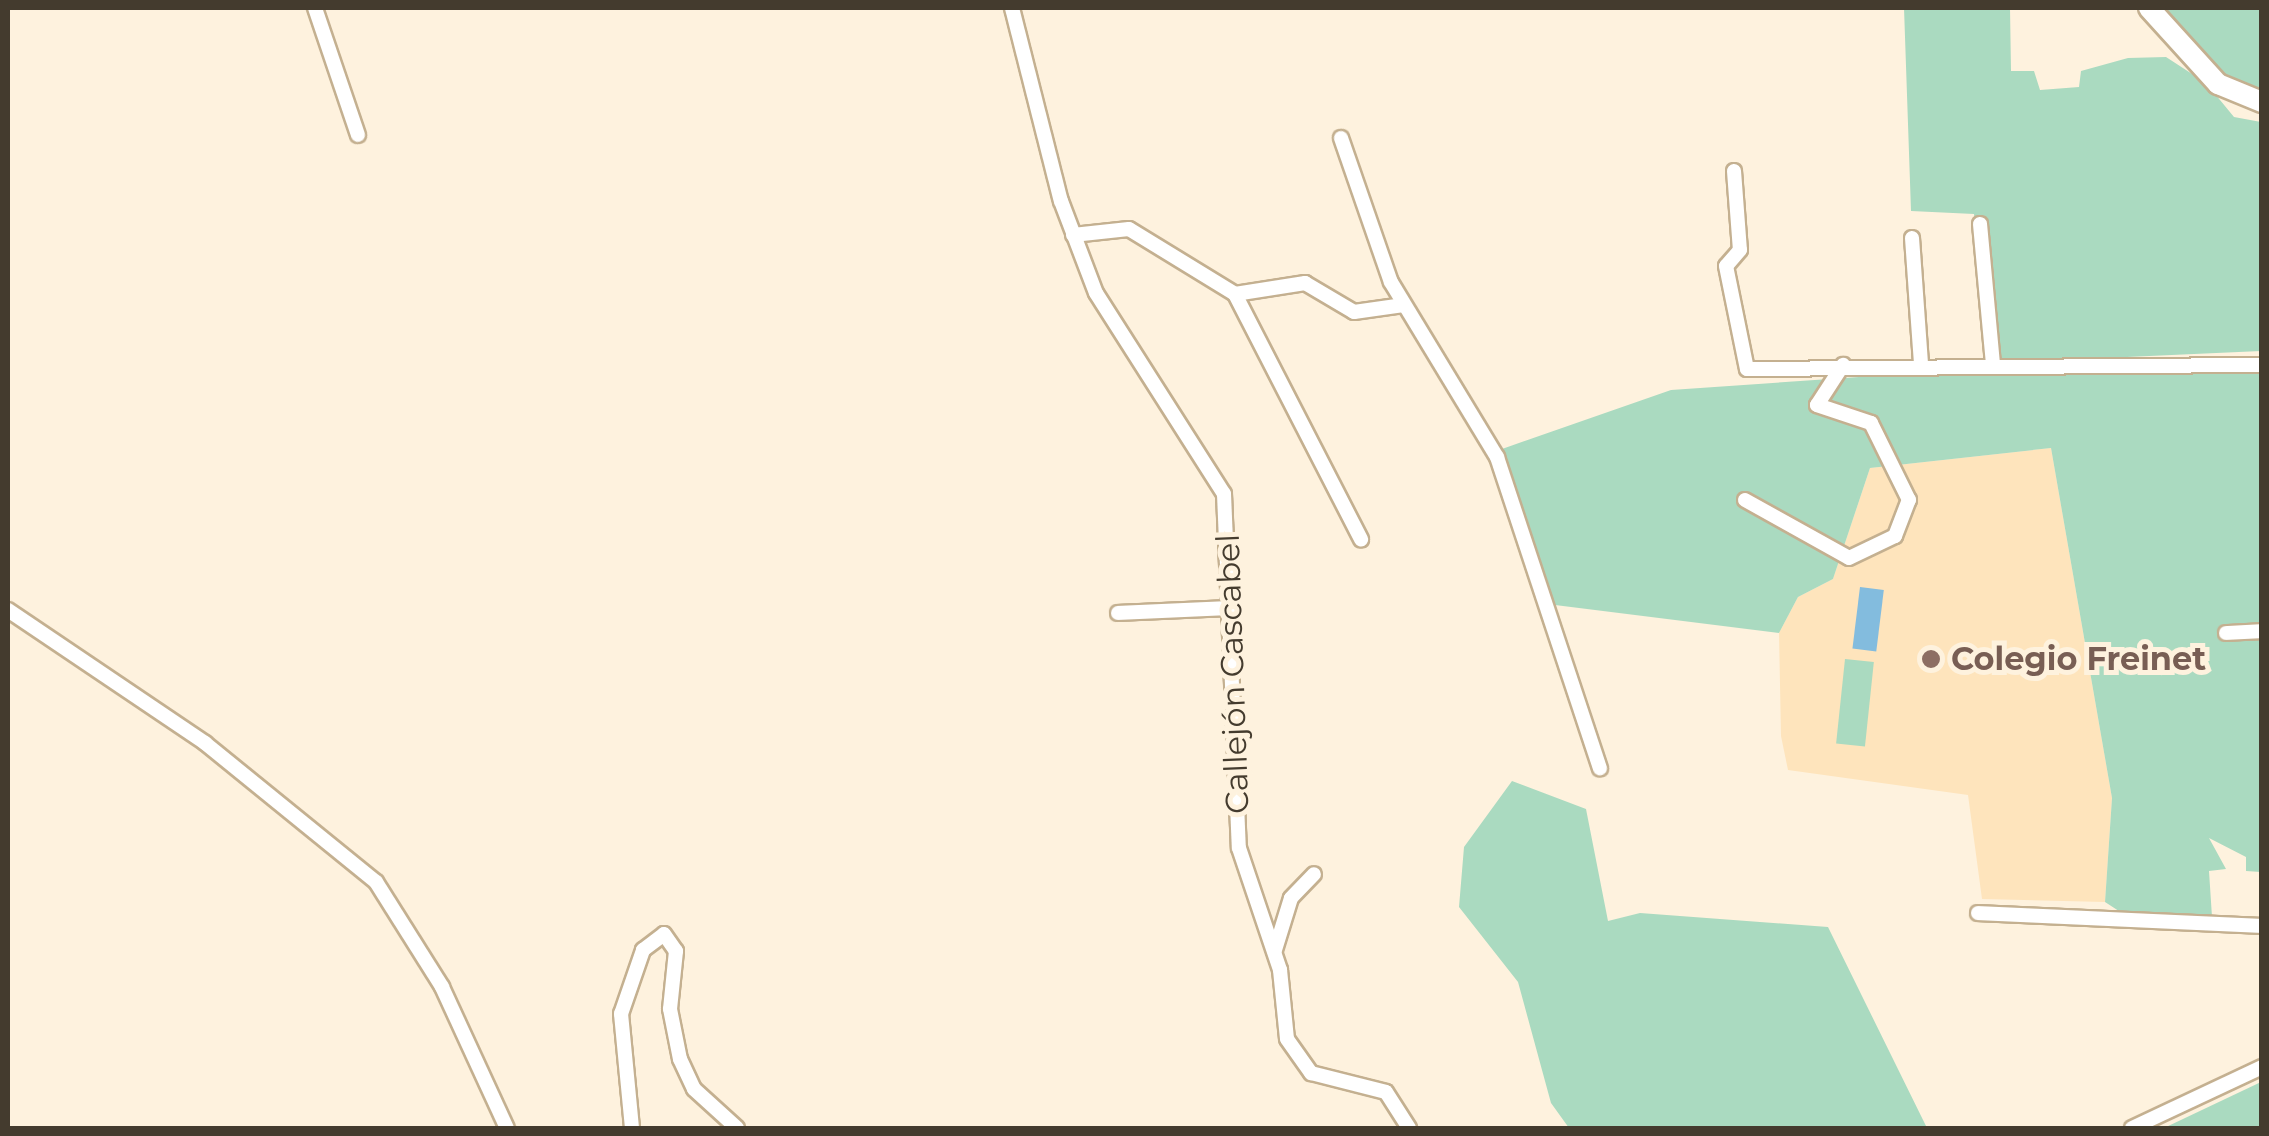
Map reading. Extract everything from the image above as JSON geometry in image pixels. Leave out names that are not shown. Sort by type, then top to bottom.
[{"type":"street","points":[[315,8],[358,135]]},
{"type":"street","name":"Callejón Cascabel","points":[[1012,8],[1073,235],[1125,343],[1224,494],[1228,608],[1238,717],[1240,848],[1275,951],[1296,1059],[1311,1073],[1386,1092],[1409,1128]]},
{"type":"street","points":[[2149,8],[2218,84],[2262,102]]},
{"type":"street","points":[[1342,138],[1404,305],[1497,457],[1600,768]]},
{"type":"street","points":[[1734,171],[1740,250],[1726,266],[1747,369],[1921,363],[2262,364]]},
{"type":"street","points":[[1980,224],[1992,364]]},
{"type":"street","points":[[1073,235],[1130,229],[1235,294],[1361,539]]},
{"type":"street","points":[[1912,238],[1921,363]]},
{"type":"street","points":[[1235,294],[1305,284],[1354,312],[1404,305]]},
{"type":"street","points":[[1745,500],[1849,558],[1895,536],[1909,500],[1872,422],[1817,405],[1843,365]]},
{"type":"street","points":[[1118,613],[1228,608]]},
{"type":"street","points":[[8,610],[205,743],[376,882],[442,987],[507,1128]]},
{"type":"street","points":[[2226,633],[2262,632]]},
{"type":"street","points":[[1275,951],[1291,898],[1314,874]]},
{"type":"street","points":[[1978,913],[2262,926]]},
{"type":"street","points":[[632,1128],[621,1014],[642,950],[664,934],[676,951],[670,1009],[680,1059],[694,1089],[737,1128]]},
{"type":"street","points":[[2132,1128],[2262,1067]]},
{"type":"shaded area","name":"Colegio Freinet","points":[[2051,448],[2112,798],[2105,902],[1982,899],[1968,795],[1788,770],[1781,736],[1779,633],[1798,597],[1833,579],[1870,468]]},
{"type":"green space","points":[[1904,8],[2010,8],[2011,71],[2034,71],[2040,90],[2079,87],[2081,71],[2128,58],[2166,57],[2206,83],[2234,117],[2261,122],[2261,351],[1990,363],[1974,214],[1911,211]]},
{"type":"green space","points":[[2164,8],[2261,8],[2261,89],[2231,80]]},
{"type":"green space","points":[[2261,373],[2261,872],[2246,871],[2246,857],[2209,838],[2226,869],[2209,871],[2212,917],[2125,915],[2105,902],[2112,798],[2051,448],[1870,468],[1833,579],[1798,597],[1779,633],[1547,604],[1502,449],[1671,390],[1903,374]]},
{"type":"green space","points":[[1845,659],[1874,662],[1865,747],[1836,744]]},
{"type":"green space","points":[[1512,781],[1586,809],[1608,921],[1640,913],[1828,927],[1927,1128],[1569,1128],[1551,1103],[1518,982],[1459,907],[1464,847]]},
{"type":"green space","points":[[2261,1082],[2261,1128],[2164,1128]]},
{"type":"water","points":[[1860,587],[1884,590],[1876,651],[1852,649]]},
{"type":"place","name":"Colegio Freinet","points":[[1931,659]]}]
